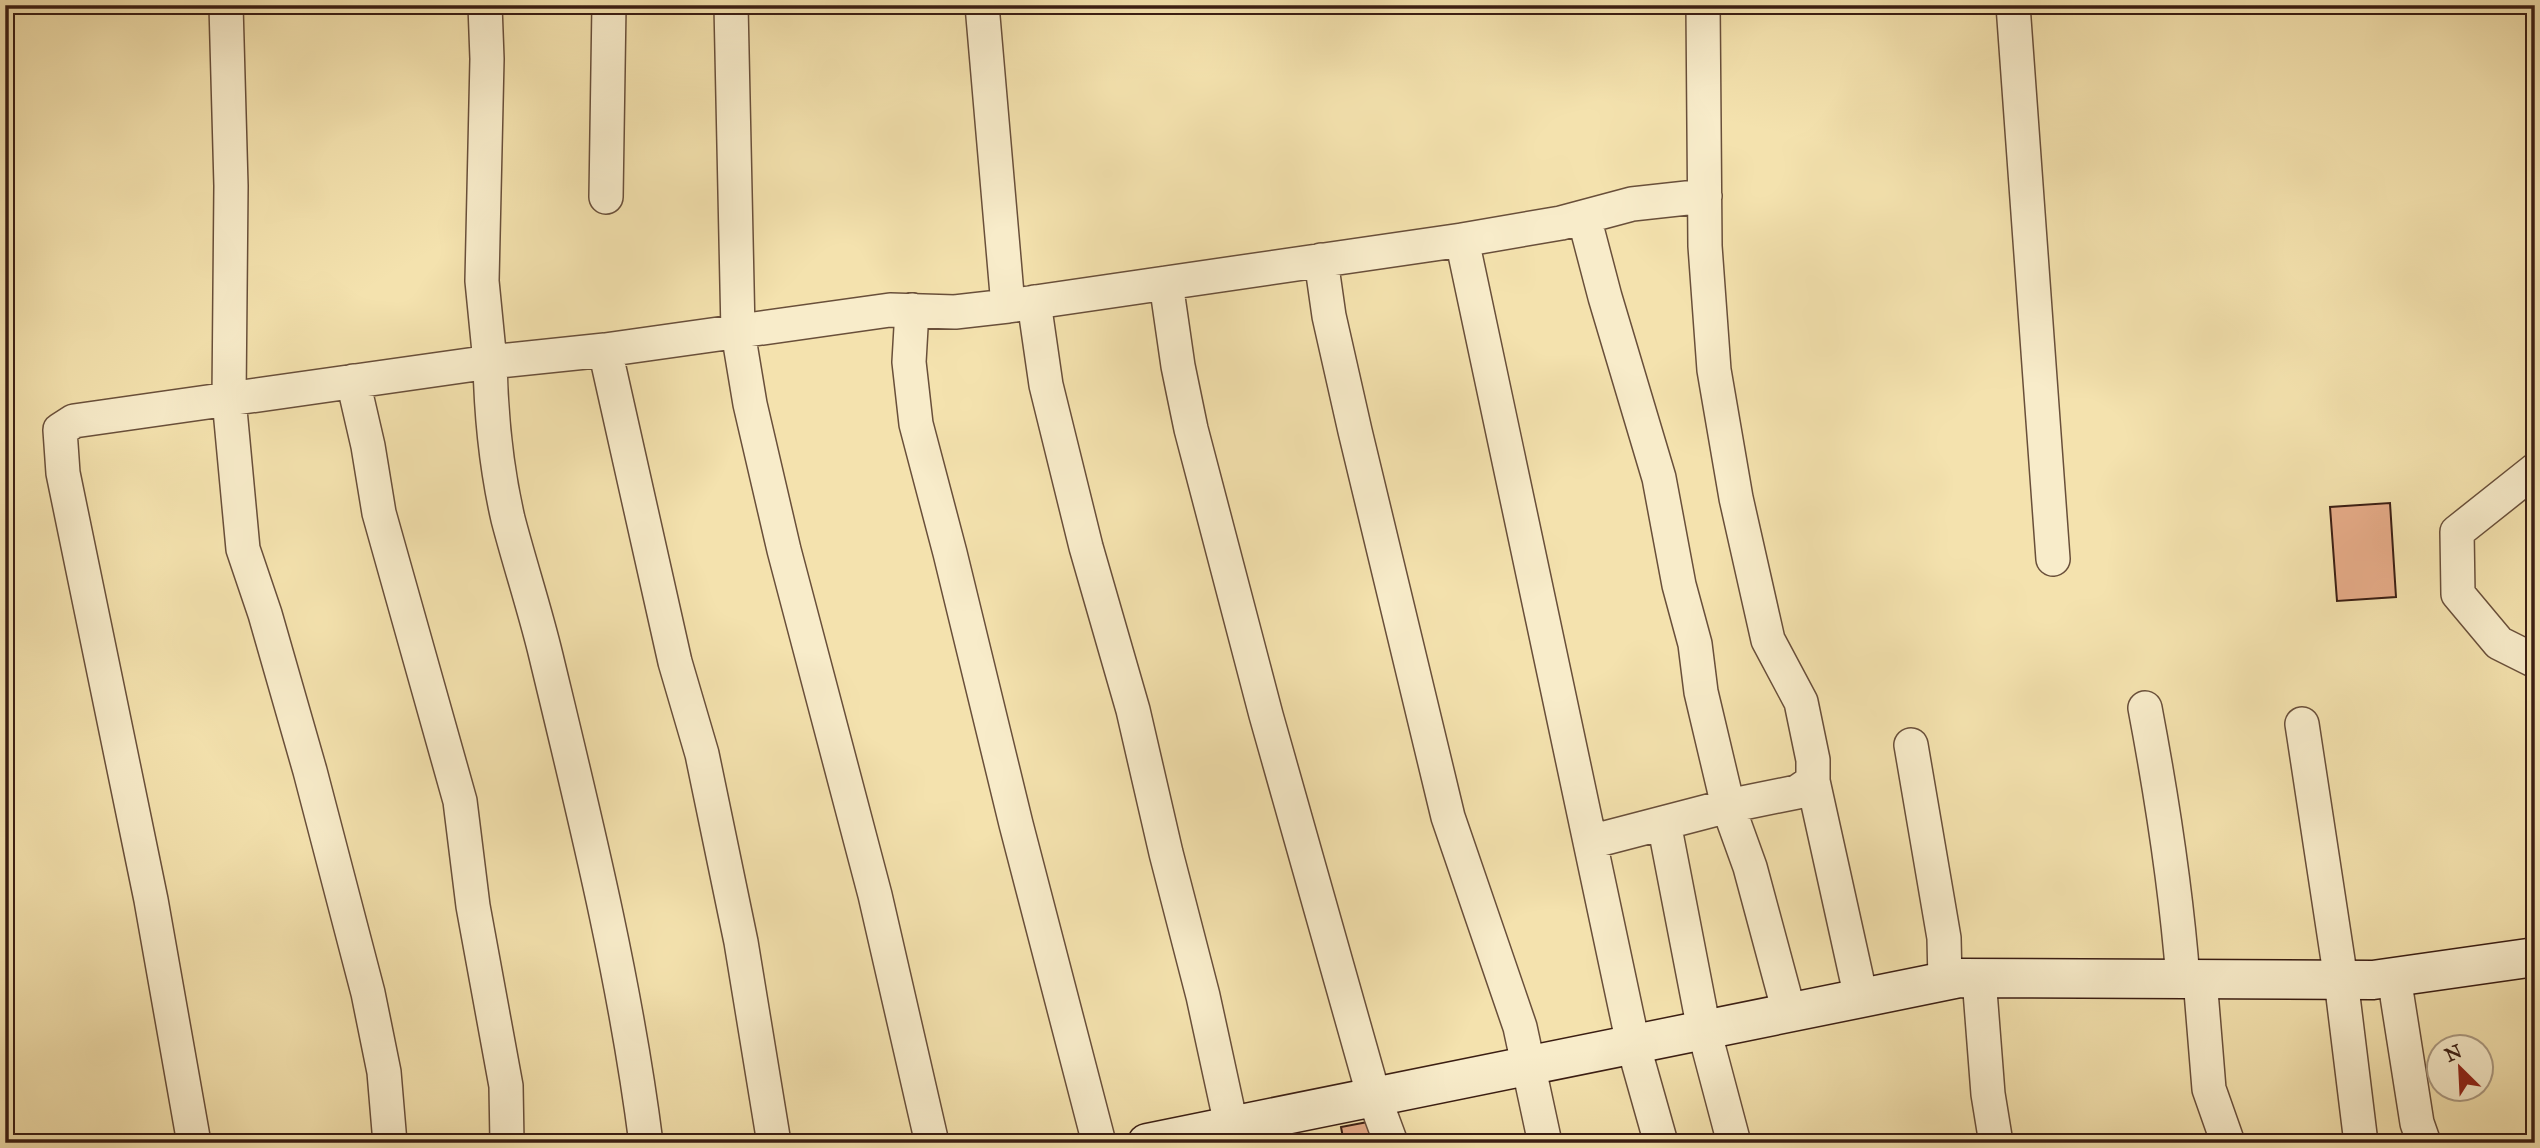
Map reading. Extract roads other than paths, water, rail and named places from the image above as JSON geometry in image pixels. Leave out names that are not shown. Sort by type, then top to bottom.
[{"type":"street","points":[[226,5],[232,186],[229,399],[243,549],[265,614],[306,758],[368,993],[384,1072],[390,1143]]},
{"type":"street","points":[[485,5],[487,59],[482,281],[490,362],[491,419],[508,518],[537,617],[607,909],[628,1021],[646,1143]]},
{"type":"street","points":[[607,197],[609,5]]},
{"type":"street","points":[[731,5],[738,332],[750,404],[781,537],[874,895],[932,1143]]},
{"type":"street","points":[[982,5],[1021,304],[1046,385],[1086,547],[1133,710],[1203,996],[1233,1134]]},
{"type":"street","points":[[1703,5],[1705,246],[1714,370],[1736,498],[1768,639],[1801,702],[1813,760],[1814,781],[1861,998]]},
{"type":"street","points":[[2013,5],[2053,559]]},
{"type":"street","points":[[194,1143],[151,900],[63,472],[60,430],[74,421],[490,362],[605,350],[890,310],[955,312],[1021,304],[1462,240],[1584,217],[1632,204],[1705,196]]},
{"type":"street","points":[[1584,217],[1605,298],[1659,478],[1679,585],[1695,644],[1701,692],[1728,806],[1750,867],[1789,1012]]},
{"type":"street","points":[[1462,240],[1633,1044],[1661,1143]]},
{"type":"street","points":[[1321,260],[1329,316],[1448,817],[1520,1027],[1545,1143]]},
{"type":"street","points":[[1166,283],[1178,366],[1191,429],[1266,715],[1374,1097],[1391,1143]]},
{"type":"street","points":[[912,310],[909,362],[916,424],[1099,1143]]},
{"type":"street","points":[[605,350],[675,662],[702,754],[741,942],[775,1143]]},
{"type":"street","points":[[353,381],[368,446],[379,513],[460,801],[473,906],[506,1086],[507,1143]]},
{"type":"street","points":[[2535,470],[2457,532],[2458,594],[2499,643],[2535,661]]},
{"type":"street","points":[[2145,708],[2209,1089],[2228,1143]]},
{"type":"street","points":[[2302,724],[2341,980],[2361,1143]]},
{"type":"street","points":[[1911,745],[1944,938],[1962,979],[1988,1094],[1996,1143]]},
{"type":"street","points":[[1590,842],[1728,806],[1797,792],[1814,781]]},
{"type":"street","points":[[1664,823],[1704,1030],[1734,1143]]},
{"type":"street","points":[[1147,1143],[1233,1134],[1374,1097],[1962,979],[2341,980],[2394,977],[2535,957]]},
{"type":"street","points":[[2394,977],[2417,1123],[2424,1143]]}]
